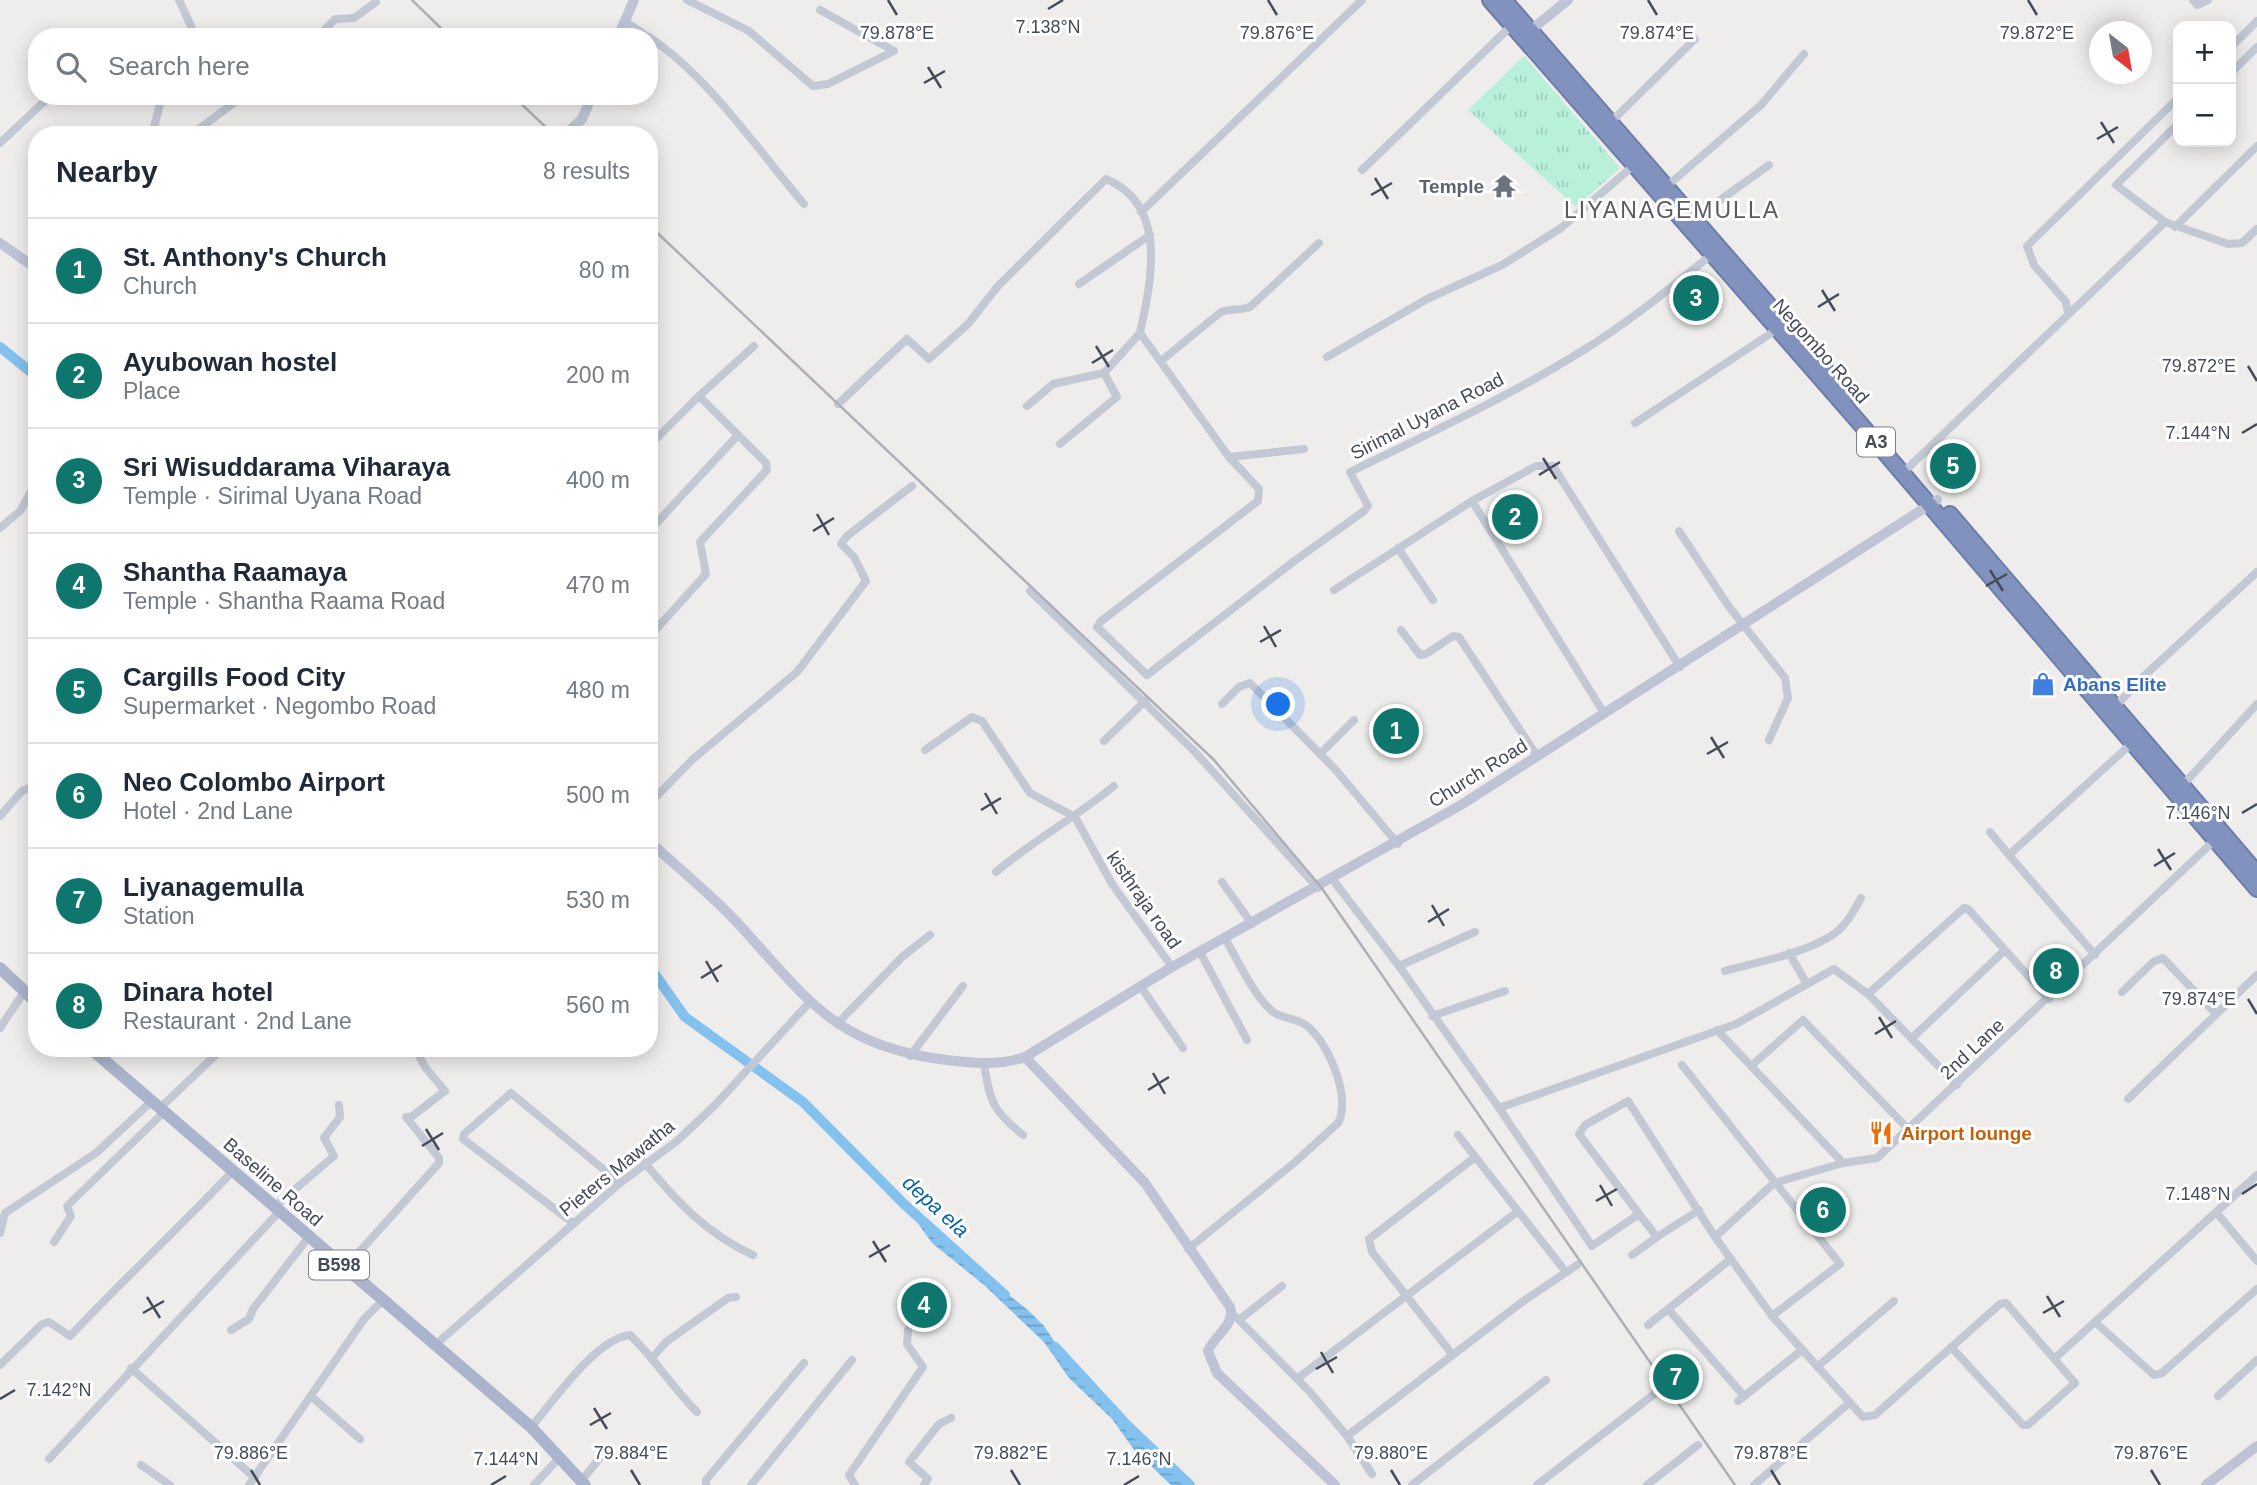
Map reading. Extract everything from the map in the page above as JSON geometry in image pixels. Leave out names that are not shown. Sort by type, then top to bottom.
[{"type":"highway","name":"Negombo Road","points":[[1490,0],[1611,122],[1909,467],[1933,502],[2132,743],[2218,836],[2257,873]]},
{"type":"highway","name":"Negombo Road","points":[[1504,0],[1526,34],[1633,166],[1776,330],[2115,707],[2182,786],[2257,889]]},
{"type":"main road","points":[[0,968],[28,995]]},
{"type":"main road","name":"Baseline Road","points":[[101,1057],[275,1210],[531,1427],[584,1482]]},
{"type":"street","points":[[179,0],[192,28]]},
{"type":"street","points":[[622,28],[634,0]]},
{"type":"street","points":[[688,0],[749,30],[813,86],[828,83],[894,51],[820,10]]},
{"type":"street","points":[[1141,212],[1362,0]]},
{"type":"street","points":[[1526,34],[1568,0]]},
{"type":"street","points":[[2193,0],[2197,5],[2208,0]]},
{"type":"street","points":[[326,28],[335,19],[354,19],[376,2]]},
{"type":"street","points":[[625,21],[636,28]]},
{"type":"street","points":[[2236,42],[2257,21]]},
{"type":"street","points":[[1362,170],[1512,25]]},
{"type":"street","points":[[1611,122],[1695,39]]},
{"type":"street","points":[[658,43],[670,51],[708,90],[804,204]]},
{"type":"street","points":[[2236,68],[2257,47]]},
{"type":"street","points":[[1667,186],[1761,105],[1804,54]]},
{"type":"street","points":[[2068,313],[2066,302],[2034,265],[2027,246],[2173,103]]},
{"type":"street","points":[[0,143],[40,105]]},
{"type":"street","points":[[154,126],[160,105]]},
{"type":"street","points":[[203,126],[231,105]]},
{"type":"street","points":[[575,126],[582,119],[588,105]]},
{"type":"street","points":[[2173,129],[2116,185],[2165,222],[2228,244],[2242,243],[2257,229]]},
{"type":"street","points":[[2175,227],[2257,146]]},
{"type":"street","points":[[1695,218],[1769,165]]},
{"type":"street","points":[[1326,357],[1427,299],[1502,265],[1560,228],[1633,166]]},
{"type":"street","points":[[838,404],[907,340],[929,359],[944,347],[968,324],[998,286],[1106,179],[1119,184],[1141,212],[1153,245],[1150,287],[1140,333],[1104,373],[1054,384],[1027,406]]},
{"type":"street","points":[[1909,467],[2165,222]]},
{"type":"street","points":[[1079,284],[1150,235]]},
{"type":"street","points":[[0,243],[28,263]]},
{"type":"street","points":[[1161,361],[1221,312],[1229,309],[1237,312],[1250,307],[1319,243]]},
{"type":"street","name":"Sirimal Uyana Road","points":[[1229,457],[1259,489],[1258,501],[1100,621],[1097,627],[1147,675],[1293,562],[1364,511],[1368,506],[1350,472],[1489,404],[1581,352],[1619,327],[1711,255]]},
{"type":"street","points":[[1635,423],[1776,330]]},
{"type":"street","points":[[1140,333],[1229,457],[1304,449]]},
{"type":"street","points":[[658,437],[754,346]]},
{"type":"street","points":[[1060,444],[1117,397],[1104,373]]},
{"type":"street","points":[[658,627],[706,574],[700,542],[767,470],[766,463],[699,396]]},
{"type":"street","points":[[658,521],[738,435]]},
{"type":"street","points":[[1334,590],[1472,501],[1536,466],[1553,466],[1680,667]]},
{"type":"street","points":[[658,795],[693,759],[797,672],[818,648],[866,581],[854,557],[841,544],[847,536],[912,486]]},
{"type":"street","points":[[0,528],[20,511],[28,497]]},
{"type":"street","points":[[1472,501],[1604,713]]},
{"type":"street","name":"Church Road","points":[[658,849],[730,915],[809,1003],[836,1024],[878,1046],[911,1056],[984,1064],[1025,1056],[1172,967],[1398,844],[1680,667],[1933,502]]},
{"type":"street","points":[[1679,531],[1727,604],[1780,671],[1788,688],[1788,698],[1769,740]]},
{"type":"street","points":[[1398,548],[1433,600]]},
{"type":"street","points":[[2115,707],[2144,676],[2257,572]]},
{"type":"street","points":[[1030,591],[1195,752],[1318,888]]},
{"type":"street","points":[[1401,630],[1420,655],[1426,654],[1452,636],[1459,637],[1537,756]]},
{"type":"street","points":[[1222,704],[1239,687],[1250,683],[1320,754],[1398,844]]},
{"type":"street","points":[[1104,741],[1145,701]]},
{"type":"street","points":[[2182,786],[2257,704]]},
{"type":"street","points":[[925,750],[971,717],[977,717],[1030,793],[1075,817]]},
{"type":"street","points":[[1320,754],[1354,720]]},
{"type":"street","points":[[2009,855],[2132,743]]},
{"type":"street","points":[[996,872],[1114,786]]},
{"type":"street","points":[[0,816],[22,791],[28,788]]},
{"type":"street","name":"kisthraja road","points":[[1075,817],[1112,884],[1172,967]]},
{"type":"street","points":[[1990,832],[2095,955]]},
{"type":"street","name":"2nd Lane","points":[[1714,1237],[1774,1183],[1843,1163],[1877,1158],[2049,999],[2218,836]]},
{"type":"street","points":[[1334,880],[1399,966],[1592,1246],[1639,1214]]},
{"type":"street","points":[[1222,882],[1252,924]]},
{"type":"street","points":[[1725,971],[1789,953],[1839,930],[1861,898]]},
{"type":"street","points":[[1868,994],[1965,908],[2049,999]]},
{"type":"street","points":[[1399,966],[1475,932]]},
{"type":"street","points":[[836,1024],[902,957],[930,935]]},
{"type":"street","points":[[1188,1249],[1294,1163],[1338,1123],[1343,1114],[1334,1060],[1307,1026],[1270,1010],[1225,938]]},
{"type":"street","points":[[1912,1038],[2004,951]]},
{"type":"street","points":[[1200,952],[1247,1040]]},
{"type":"street","points":[[1789,953],[1807,984]]},
{"type":"street","points":[[2122,992],[2153,962],[2163,958],[2216,1014]]},
{"type":"street","points":[[1499,1108],[1736,1024],[1834,969],[1868,994],[1957,1085]]},
{"type":"street","points":[[2129,1100],[2257,975]]},
{"type":"street","points":[[911,1056],[963,986]]},
{"type":"street","points":[[1141,988],[1183,1048]]},
{"type":"street","points":[[1433,1016],[1505,991]]},
{"type":"street","points":[[0,1028],[24,992]]},
{"type":"street","name":"Pieters Mawatha","points":[[434,1346],[620,1183],[677,1141],[809,1003]]},
{"type":"street","points":[[1751,1066],[1803,1020],[1909,1130]]},
{"type":"street","points":[[1717,1030],[1843,1163]]},
{"type":"street","points":[[1025,1056],[1144,1183],[1236,1316],[1298,1378],[1347,1436],[1372,1474]]},
{"type":"street","points":[[54,1242],[71,1216],[66,1206],[159,1107],[213,1057]]},
{"type":"street","points":[[344,1269],[439,1163],[439,1158],[406,1117],[411,1117],[445,1091],[420,1057]]},
{"type":"street","points":[[984,1064],[992,1104],[1004,1120],[1023,1135]]},
{"type":"street","points":[[1682,1065],[1840,1264],[1772,1316]]},
{"type":"street","points":[[573,1223],[463,1139],[464,1134],[511,1093],[620,1183]]},
{"type":"street","points":[[1657,1237],[1580,1134],[1585,1125],[1628,1101],[1714,1237],[1772,1316],[1848,1404],[1863,1417],[1875,1415],[2000,1304],[2006,1303],[2075,1383],[2028,1425],[2023,1425],[1952,1348]]},
{"type":"street","points":[[49,1459],[275,1210],[334,1156],[324,1138],[340,1117],[339,1105]]},
{"type":"street","points":[[0,1233],[5,1213],[96,1153],[159,1107]]},
{"type":"street","points":[[1458,1135],[1566,1272]]},
{"type":"street","points":[[1452,1354],[1372,1252],[1368,1239],[1474,1158]]},
{"type":"street","points":[[645,1163],[692,1217],[725,1243],[753,1255]]},
{"type":"street","points":[[0,1365],[42,1324],[49,1322],[61,1332],[70,1336],[73,1334],[136,1266],[170,1238],[232,1172]]},
{"type":"street","points":[[2055,1358],[2257,1175]]},
{"type":"street","points":[[1632,1255],[1699,1210]]},
{"type":"street","points":[[1298,1378],[1517,1212]]},
{"type":"street","points":[[2216,1212],[2257,1261]]},
{"type":"street","points":[[232,1331],[249,1319],[253,1309],[308,1238]]},
{"type":"street","points":[[1648,1325],[1731,1259]]},
{"type":"street","points":[[1347,1436],[1452,1354],[1577,1265]]},
{"type":"street","points":[[1282,1286],[1236,1316],[1208,1350],[1211,1364],[1229,1386],[1335,1485]]},
{"type":"street","points":[[2095,1322],[2154,1375],[2162,1373],[2257,1289]]},
{"type":"street","points":[[653,1357],[666,1342],[728,1298],[736,1297]]},
{"type":"street","points":[[131,1368],[252,1482],[364,1319],[382,1301]]},
{"type":"street","points":[[1817,1367],[1894,1301]]},
{"type":"street","points":[[1668,1309],[1741,1398],[1802,1350]]},
{"type":"street","points":[[855,1485],[849,1475],[923,1367],[907,1344],[908,1330]]},
{"type":"street","points":[[531,1427],[588,1361],[618,1337],[630,1335],[653,1357],[697,1412]]},
{"type":"street","points":[[751,1485],[852,1360]]},
{"type":"street","points":[[2218,1396],[2257,1360]]},
{"type":"street","points":[[706,1485],[706,1480],[804,1363]]},
{"type":"street","points":[[1412,1485],[1546,1380]]},
{"type":"street","points":[[1537,1485],[1662,1388]]},
{"type":"street","points":[[312,1397],[360,1439]]},
{"type":"street","points":[[1754,1485],[1848,1404]]},
{"type":"street","points":[[924,1485],[928,1479],[909,1462],[939,1424],[951,1418]]},
{"type":"street","points":[[1647,1485],[1698,1445]]},
{"type":"street","points":[[2206,1485],[2257,1446]]},
{"type":"street","points":[[584,1482],[607,1449]]},
{"type":"street","points":[[534,1485],[561,1457]]},
{"type":"street","points":[[141,1465],[170,1485]]},
{"type":"green space","points":[[1524,56],[1620,168],[1576,207],[1468,110]]},
{"type":"water","points":[[904,1204],[938,1238],[1029,1311],[1044,1326],[1076,1373],[1190,1485],[1171,1485],[1135,1451],[1112,1419],[1069,1378],[1044,1342],[984,1285],[932,1243]]},
{"type":"waterway","name":"depa ela","points":[[0,347],[28,370]]},
{"type":"waterway","name":"depa ela","points":[[658,979],[685,1017],[803,1102],[904,1204],[1005,1295]]},
{"type":"waterway","name":"depa ela","points":[[1055,1347],[1125,1423],[1190,1485]]},
{"type":"railway","points":[[412,0],[441,28]]},
{"type":"railway","points":[[522,105],[545,126]]},
{"type":"railway","points":[[658,234],[1214,760],[1321,887],[1735,1485]]},
{"type":"place","name":"Temple","points":[[1504,186]]},
{"type":"place","name":"Sri Wisuddarama Viharaya","points":[[1696,298]]},
{"type":"place","name":"Cargills Food City","points":[[1953,466]]},
{"type":"place","name":"Ayubowan hostel","points":[[1515,517]]},
{"type":"place","name":"Abans Elite","points":[[2043,684]]},
{"type":"place","name":"St. Anthony's Church","points":[[1396,731]]},
{"type":"place","name":"Dinara hotel","points":[[2056,971]]},
{"type":"place","name":"Airport lounge","points":[[1881,1133]]},
{"type":"place","name":"Neo Colombo Airport","points":[[1823,1210]]},
{"type":"place","name":"Shantha Raamaya","points":[[924,1305]]},
{"type":"place","name":"Liyanagemulla","points":[[1676,1377]]},
{"type":"district","name":"LIYANAGEMULLA","points":[[1672,210]]}]
